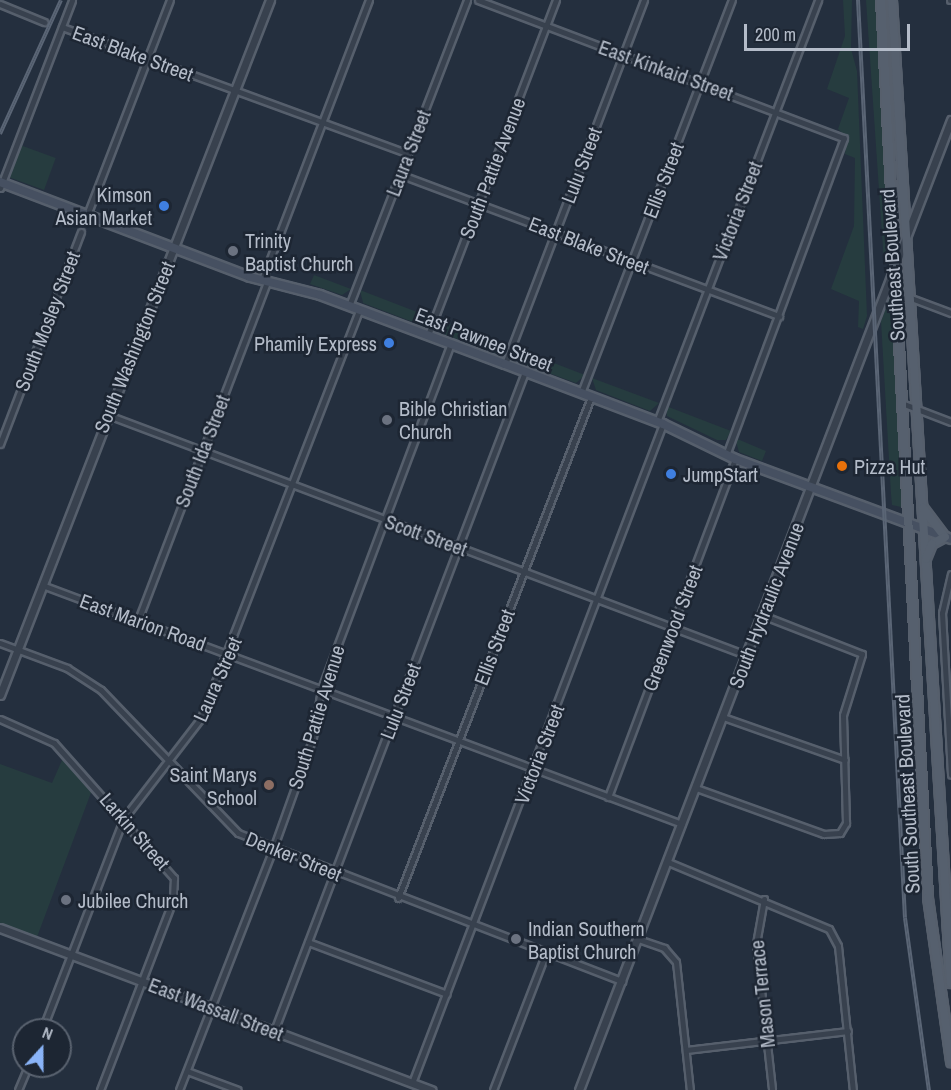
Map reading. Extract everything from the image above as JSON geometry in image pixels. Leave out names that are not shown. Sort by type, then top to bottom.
[{"type":"main road","name":"Southeast Boulevard","points":[[881,0],[897,254],[910,524]]},
{"type":"main road","name":"Southeast Boulevard","points":[[892,0],[918,410],[922,528]]},
{"type":"main road","name":"East Pawnee Street","points":[[1,185],[265,281],[349,306],[428,335],[660,423],[735,459],[948,538]]},
{"type":"main road","points":[[921,503],[948,538],[932,544],[924,569]]},
{"type":"main road","name":"South Southeast Boulevard","points":[[910,524],[928,898],[938,984],[951,1062]]},
{"type":"main road","name":"South Southeast Boulevard","points":[[922,528],[951,982]]},
{"type":"street","points":[[1,185],[72,0]]},
{"type":"street","points":[[87,215],[170,0]]},
{"type":"street","name":"South Washington Street","points":[[0,695],[106,415],[174,249],[270,0]]},
{"type":"street","name":"South Ida Street","points":[[138,620],[369,0]]},
{"type":"street","name":"Laura Street","points":[[349,306],[467,0]]},
{"type":"street","name":"East Kinkaid Street","points":[[478,0],[842,136],[843,147],[779,316]]},
{"type":"street","name":"South Pattie Avenue","points":[[428,335],[556,0]]},
{"type":"street","name":"Lulu Street","points":[[505,364],[644,0]]},
{"type":"street","name":"Ellis Street","points":[[581,393],[732,0]]},
{"type":"street","name":"Victoria Street","points":[[412,1083],[534,769],[597,599],[706,289],[818,0]]},
{"type":"street","points":[[0,4],[44,22]]},
{"type":"street","name":"East Blake Street","points":[[62,27],[407,153]]},
{"type":"street","name":"South Hydraulic Avenue","points":[[579,1090],[811,488],[897,254],[951,120]]},
{"type":"street","name":"East Blake Street","points":[[399,174],[779,316]]},
{"type":"street","name":"South Mosley Street","points":[[0,444],[81,232]]},
{"type":"street","points":[[911,298],[951,313]]},
{"type":"street","name":"Laura Street","points":[[47,1018],[124,818],[170,762],[201,718],[229,654],[359,310]]},
{"type":"street","points":[[726,454],[779,316]]},
{"type":"street","name":"South Pattie Avenue","points":[[180,1090],[314,737],[321,689],[451,344]]},
{"type":"street","name":"Lulu Street","points":[[274,1031],[525,372]]},
{"type":"street","name":"Ellis Street","points":[[399,898],[591,397]]},
{"type":"street","points":[[904,404],[951,422]]},
{"type":"street","name":"Scott Street","points":[[106,415],[746,655]]},
{"type":"street","name":"Greenwood Street","points":[[608,796],[735,459]]},
{"type":"street","points":[[951,574],[942,613],[951,775]]},
{"type":"street","name":"East Marion Road","points":[[42,585],[682,824]]},
{"type":"street","points":[[696,788],[806,829],[840,833],[846,823],[845,700],[862,654],[762,615]]},
{"type":"street","points":[[0,643],[17,650]]},
{"type":"street","name":"Denker Street","points":[[17,650],[92,683],[238,833],[399,898],[622,981]]},
{"type":"street","points":[[723,717],[845,760]]},
{"type":"street","name":"Larkin Street","points":[[0,719],[54,743],[124,818],[174,878],[173,900],[100,1090]]},
{"type":"street","points":[[668,862],[817,920],[833,935],[848,1030],[853,1090]]},
{"type":"street","name":"Mason Terrace","points":[[764,899],[755,932],[772,1090]]},
{"type":"street","name":"East Wassall Street","points":[[0,928],[432,1090]]},
{"type":"street","points":[[638,939],[664,948],[676,962],[690,1090]]},
{"type":"street","points":[[308,942],[447,994]]},
{"type":"street","points":[[493,1090],[546,953]]},
{"type":"street","points":[[938,984],[951,982]]},
{"type":"street","points":[[686,1050],[848,1030]]},
{"type":"street","points":[[187,1071],[238,1090]]},
{"type":"green space","points":[[843,0],[852,0],[851,49],[857,71],[867,316],[863,329],[858,327],[859,301],[831,289],[854,226],[855,158],[845,154],[847,138],[838,129],[849,98],[827,89],[845,36]]},
{"type":"green space","points":[[866,0],[875,0],[890,247],[884,263]]},
{"type":"green space","points":[[20,145],[56,158],[44,190],[8,177]]},
{"type":"green space","points":[[314,275],[351,289],[342,295],[310,284]]},
{"type":"green space","points":[[892,289],[904,502],[901,507],[892,505],[881,321]]},
{"type":"green space","points":[[360,290],[430,317],[421,325],[363,303]]},
{"type":"green space","points":[[437,319],[507,346],[498,354],[441,333]]},
{"type":"green space","points":[[515,348],[585,375],[576,383],[519,362]]},
{"type":"green space","points":[[592,378],[659,403],[650,411],[596,390]]},
{"type":"green space","points":[[666,406],[731,431],[726,440],[717,440],[667,416]]},
{"type":"green space","points":[[735,438],[766,451],[762,461],[739,452]]},
{"type":"green space","points":[[63,758],[92,790],[37,937],[0,923],[0,764],[52,783]]},
{"type":"railway","points":[[0,134],[61,0]]},
{"type":"railway","points":[[858,0],[905,918],[929,1090]]},
{"type":"place","name":"Kimson Asian Market","points":[[164,206]]},
{"type":"place","name":"Trinity Baptist Church","points":[[233,251]]},
{"type":"place","name":"Phamily Express","points":[[389,343]]},
{"type":"place","name":"Bible Christian Church","points":[[387,420]]},
{"type":"place","name":"Pizza Hut","points":[[842,466]]},
{"type":"place","name":"JumpStart","points":[[671,474]]},
{"type":"place","name":"Saint Marys School","points":[[269,785]]},
{"type":"place","name":"Jubilee Church","points":[[66,900]]},
{"type":"place","name":"Indian Southern Baptist Church","points":[[516,939]]}]
